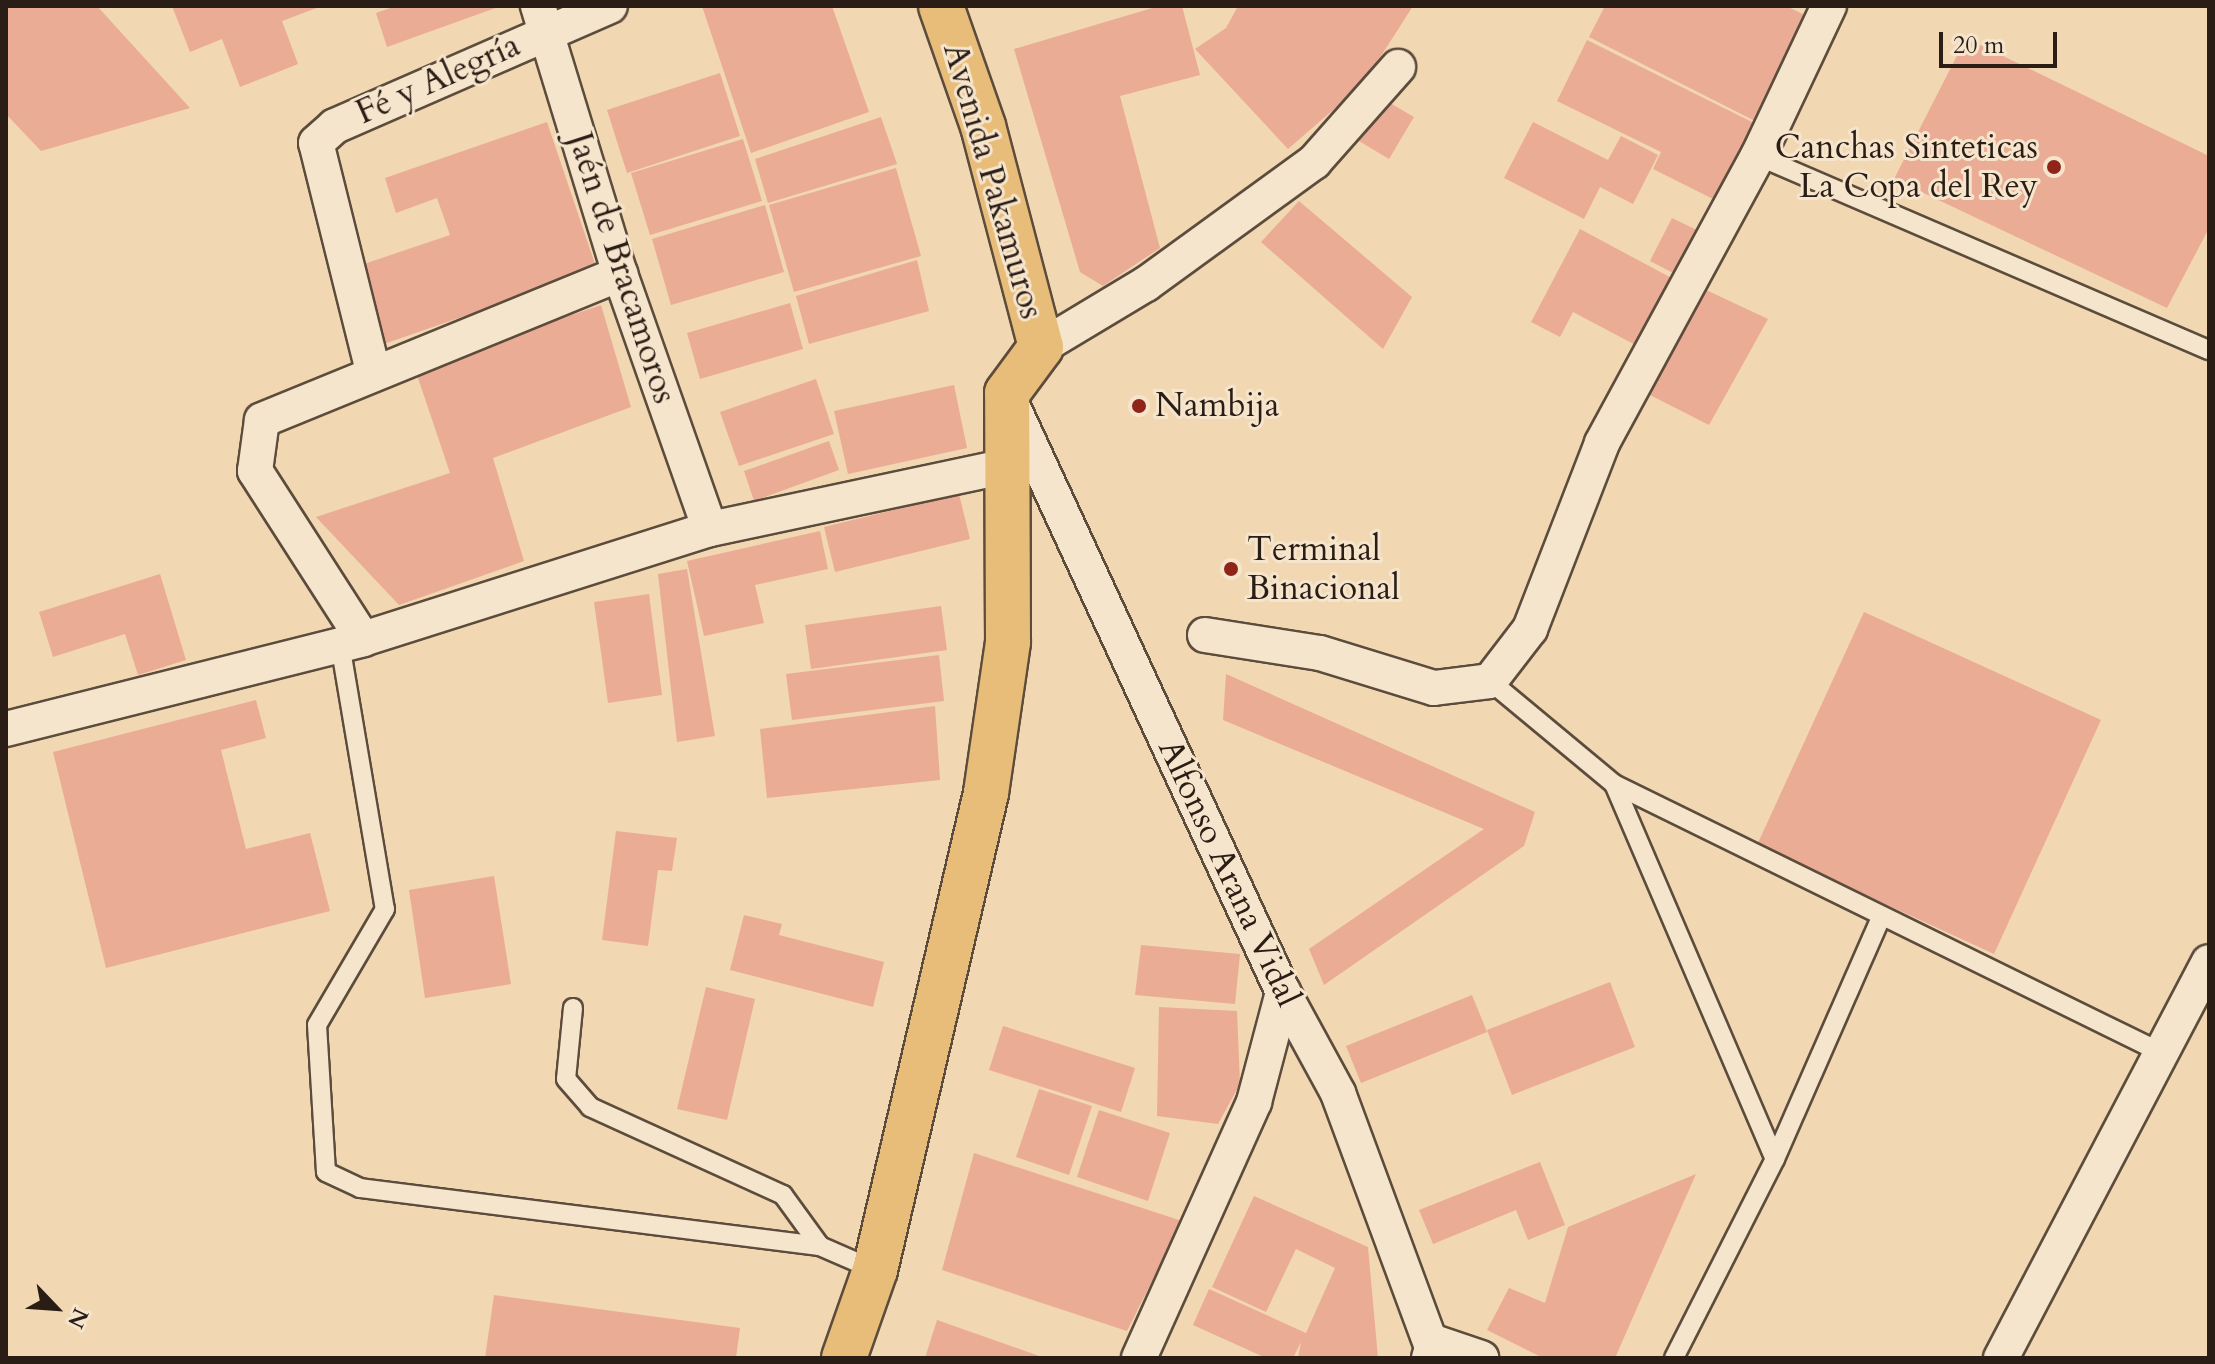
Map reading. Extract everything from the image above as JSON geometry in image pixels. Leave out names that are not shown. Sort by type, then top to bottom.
[{"type":"highway","name":"Avenida Pakamuros","points":[[941,6],[983,126],[1041,347],[1007,393]]},
{"type":"highway","points":[[844,1358],[875,1270],[986,793],[1008,642],[1007,393]]},
{"type":"street","name":"Fé y Alegría","points":[[373,371],[316,143],[335,126],[543,18],[610,6]]},
{"type":"street","points":[[1205,635],[1320,653],[1434,688],[1490,681],[1530,629],[1602,443],[1758,156],[1829,6]]},
{"type":"street","name":"Jaén de Bracamoros","points":[[543,18],[620,274],[710,529]]},
{"type":"street","points":[[1041,347],[1146,284],[1314,162],[1398,67]]},
{"type":"street","points":[[352,642],[255,471],[254,443],[262,420],[373,371],[620,274]]},
{"type":"street","name":"Alfonso Arana Vidal","points":[[1007,393],[1283,992],[1338,1093],[1433,1353]]},
{"type":"street","points":[[6,729],[352,642],[710,529],[1007,466]]},
{"type":"street","points":[[2001,1358],[2209,962]]},
{"type":"street","points":[[1139,1358],[1254,1102],[1283,992]]},
{"type":"street","points":[[1433,1353],[1481,1358]]},
{"type":"lane","points":[[1758,156],[2209,350]]},
{"type":"lane","points":[[352,642],[385,909],[317,1025],[326,1172],[360,1188],[820,1246],[875,1270]]},
{"type":"lane","points":[[1490,681],[1614,784],[1881,918],[2160,1052]]},
{"type":"lane","points":[[1614,784],[1775,1159]]},
{"type":"lane","points":[[1674,1358],[1775,1159],[1881,918]]},
{"type":"lane","points":[[573,1008],[566,1079],[590,1107],[783,1195],[820,1246]]},
{"type":"building","points":[[6,6],[97,6],[190,108],[41,151],[6,114]]},
{"type":"building","points":[[172,6],[322,6],[282,21],[298,64],[240,87],[222,39],[190,52]]},
{"type":"building","points":[[396,6],[501,6],[387,47],[376,13]]},
{"type":"building","points":[[702,6],[832,6],[869,112],[751,153]]},
{"type":"building","points":[[1159,6],[1182,6],[1200,75],[1120,96],[1160,248],[1103,286],[1080,272],[1014,49]]},
{"type":"building","points":[[1238,6],[1413,6],[1363,84],[1288,149],[1195,49],[1226,28]]},
{"type":"building","points":[[1605,6],[1786,6],[1813,19],[1761,124],[1589,37]]},
{"type":"building","name":"Canchas Sinteticas La Copa del Rey","points":[[1966,38],[2209,156],[2209,228],[2167,308],[1894,179]]},
{"type":"building","points":[[1587,40],[1760,126],[1721,203],[1653,169],[1661,152],[1557,101]]},
{"type":"building","points":[[720,73],[740,136],[627,173],[607,110]]},
{"type":"building","points":[[1378,96],[1414,117],[1389,159],[1354,138]]},
{"type":"building","points":[[881,117],[897,164],[768,203],[755,159]]},
{"type":"building","points":[[547,122],[597,270],[381,345],[355,267],[450,235],[437,198],[396,213],[385,178]]},
{"type":"building","points":[[1533,122],[1608,160],[1621,136],[1658,155],[1633,204],[1600,187],[1584,219],[1504,178]]},
{"type":"building","points":[[743,139],[762,201],[650,235],[631,173]]},
{"type":"building","points":[[896,168],[921,256],[794,292],[769,205]]},
{"type":"building","points":[[1299,201],[1412,297],[1383,349],[1261,242]]},
{"type":"building","points":[[765,205],[784,272],[671,305],[652,239]]},
{"type":"building","points":[[1672,218],[1703,233],[1681,277],[1650,261]]},
{"type":"building","points":[[1580,229],[1679,282],[1643,349],[1573,312],[1560,337],[1531,322]]},
{"type":"building","points":[[917,260],[929,311],[809,344],[796,296]]},
{"type":"building","points":[[1704,289],[1768,319],[1709,425],[1650,395]]},
{"type":"building","points":[[790,303],[803,349],[700,379],[687,333]]},
{"type":"building","points":[[601,305],[631,407],[493,458],[524,561],[399,605],[316,517],[450,473],[415,369]]},
{"type":"building","points":[[816,379],[834,434],[739,466],[720,412]]},
{"type":"building","points":[[954,385],[967,448],[848,474],[834,411]]},
{"type":"building","points":[[829,441],[839,470],[754,501],[744,471]]},
{"type":"building","points":[[959,494],[970,539],[835,572],[824,527]]},
{"type":"building","points":[[820,531],[828,569],[755,585],[764,623],[704,636],[687,561]]},
{"type":"building","points":[[687,569],[715,736],[677,742],[658,574]]},
{"type":"building","points":[[160,574],[186,660],[138,675],[125,634],[53,657],[39,612]]},
{"type":"building","points":[[649,594],[662,695],[608,703],[594,602]]},
{"type":"building","points":[[941,606],[947,650],[811,669],[805,625]]},
{"type":"building","points":[[1864,612],[2101,720],[1994,954],[1757,845]]},
{"type":"building","points":[[939,655],[944,701],[792,720],[786,674]]},
{"type":"building","points":[[1226,674],[1535,812],[1524,846],[1324,985],[1309,949],[1484,829],[1223,720]]},
{"type":"building","points":[[256,700],[266,738],[221,750],[246,849],[310,833],[330,911],[106,968],[53,752]]},
{"type":"building","points":[[935,706],[940,780],[767,798],[760,729]]},
{"type":"building","points":[[616,831],[677,838],[672,871],[658,870],[648,946],[602,940]]},
{"type":"building","points":[[494,876],[511,984],[425,998],[409,890]]},
{"type":"building","points":[[744,915],[782,924],[779,935],[884,962],[873,1007],[730,970]]},
{"type":"building","points":[[1141,945],[1240,954],[1235,1004],[1135,995]]},
{"type":"building","points":[[1610,982],[1635,1047],[1512,1095],[1487,1030]]},
{"type":"building","points":[[706,987],[755,999],[727,1120],[677,1109]]},
{"type":"building","points":[[1472,995],[1487,1032],[1361,1083],[1346,1046]]},
{"type":"building","points":[[1159,1007],[1237,1011],[1240,1084],[1218,1124],[1157,1116]]},
{"type":"building","points":[[1003,1026],[1135,1068],[1121,1112],[989,1070]]},
{"type":"building","points":[[1039,1089],[1092,1106],[1069,1175],[1016,1157]]},
{"type":"building","points":[[1099,1110],[1170,1133],[1148,1201],[1077,1177]]},
{"type":"building","points":[[974,1153],[1182,1221],[1127,1331],[942,1270]]},
{"type":"building","points":[[1540,1162],[1565,1225],[1528,1240],[1516,1210],[1433,1244],[1419,1210]]},
{"type":"building","points":[[1696,1174],[1615,1358],[1543,1358],[1487,1330],[1509,1288],[1545,1303],[1568,1227]]},
{"type":"building","points":[[1254,1196],[1368,1247],[1378,1358],[1298,1358],[1301,1342],[1293,1358],[1266,1358],[1193,1325],[1209,1289],[1306,1333],[1335,1268],[1296,1249],[1266,1312],[1212,1287]]},
{"type":"building","points":[[494,1295],[740,1328],[736,1358],[485,1358]]},
{"type":"building","points":[[937,1320],[1045,1358],[925,1358]]},
{"type":"place","name":"Canchas Sinteticas La Copa del Rey","points":[[2054,167]]},
{"type":"place","name":"Nambija","points":[[1139,406]]},
{"type":"place","name":"Terminal Binacional","points":[[1231,569]]}]
